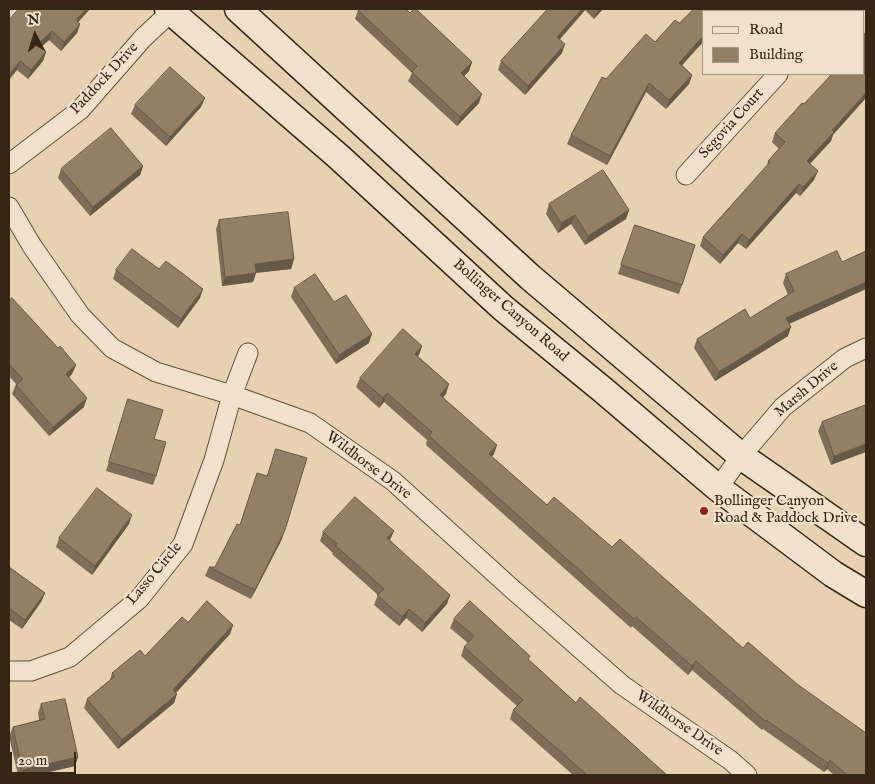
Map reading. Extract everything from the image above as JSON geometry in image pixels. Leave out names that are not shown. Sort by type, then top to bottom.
[{"type":"main road","points":[[238,9],[530,277],[741,456],[866,543]]},
{"type":"main road","name":"Bollinger Canyon Road","points":[[171,10],[339,157],[503,308],[718,488],[833,574],[866,594]]},
{"type":"street","name":"Paddock Drive","points":[[9,164],[80,110],[143,38],[171,10]]},
{"type":"street","name":"Segovia Court","points":[[686,175],[777,75]]},
{"type":"street","name":"Wildhorse Drive","points":[[9,207],[32,246],[80,315],[112,348],[156,372],[232,395],[310,423],[393,481],[622,685],[730,760],[747,775]]},
{"type":"street","name":"Marsh Drive","points":[[718,488],[741,456],[783,408],[845,358],[866,348]]},
{"type":"street","name":"Lasso Circle","points":[[9,671],[31,671],[70,657],[139,599],[183,544],[214,460],[232,395],[248,353]]},
{"type":"building","points":[[19,9],[86,9],[76,20],[80,24],[64,42],[52,31],[39,43],[46,52],[31,70],[20,61],[9,75],[9,20]]},
{"type":"building","points":[[359,9],[406,9],[410,13],[416,9],[472,62],[461,73],[482,94],[460,117],[412,72],[417,66]]},
{"type":"building","points":[[548,9],[582,9],[557,37],[565,44],[528,86],[501,61]]},
{"type":"building","points":[[694,9],[756,9],[702,10],[702,37],[679,63],[692,75],[669,100],[649,83],[610,156],[571,135],[602,77],[606,79],[646,34],[655,42],[675,20],[679,23]]},
{"type":"building","points":[[866,32],[866,93],[807,161],[818,171],[803,187],[799,184],[749,240],[742,234],[723,255],[703,237],[770,162],[768,161],[785,142],[775,133],[802,103],[804,104],[831,75],[865,75]]},
{"type":"building","points":[[170,67],[205,98],[170,137],[135,105]]},
{"type":"building","points":[[111,128],[143,166],[93,207],[61,169]]},
{"type":"building","points":[[603,170],[629,210],[588,236],[575,215],[561,223],[549,204]]},
{"type":"building","points":[[288,212],[294,259],[255,264],[256,273],[225,277],[219,220]]},
{"type":"building","points":[[635,225],[695,245],[682,285],[621,265]]},
{"type":"building","points":[[132,249],[159,269],[166,261],[203,289],[181,319],[116,270]]},
{"type":"building","points":[[837,251],[842,262],[866,251],[866,282],[786,318],[791,327],[719,372],[697,339],[745,309],[750,318],[794,291],[786,274]]},
{"type":"building","points":[[315,274],[334,302],[346,295],[372,334],[339,355],[294,288]]},
{"type":"building","points":[[12,298],[58,348],[60,346],[76,365],[66,374],[87,398],[53,427],[16,385],[23,379],[9,364],[9,301]]},
{"type":"building","points":[[403,329],[422,346],[415,354],[449,384],[440,395],[497,445],[489,454],[547,505],[554,497],[612,547],[620,539],[743,648],[748,642],[797,684],[866,733],[866,775],[847,775],[830,760],[828,763],[765,721],[696,661],[692,666],[636,617],[634,619],[429,436],[432,432],[387,393],[383,398],[360,378]]},
{"type":"building","points":[[128,399],[163,410],[154,439],[166,442],[156,476],[109,462]]},
{"type":"building","points":[[866,405],[866,444],[834,456],[822,422]]},
{"type":"building","points":[[276,449],[307,458],[285,530],[255,590],[209,567],[215,567],[237,524],[240,525],[257,473],[267,476]]},
{"type":"building","points":[[97,488],[132,515],[95,566],[59,538]]},
{"type":"building","points":[[355,497],[394,531],[387,538],[450,595],[425,623],[409,609],[402,617],[377,595],[384,589],[323,532]]},
{"type":"building","points":[[9,567],[45,593],[25,620],[9,608]]},
{"type":"building","points":[[207,601],[233,625],[173,690],[177,694],[122,740],[87,699],[115,676],[112,673],[140,650],[145,656],[182,617],[188,622]]},
{"type":"building","points":[[470,601],[530,656],[528,659],[576,703],[580,697],[667,775],[587,775],[513,710],[523,700],[464,647],[474,636],[454,619]]},
{"type":"building","points":[[65,699],[78,757],[22,770],[13,727],[45,719],[41,704]]},
{"type":"place","name":"Bollinger Canyon Road & Paddock Drive","points":[[704,511]]}]
